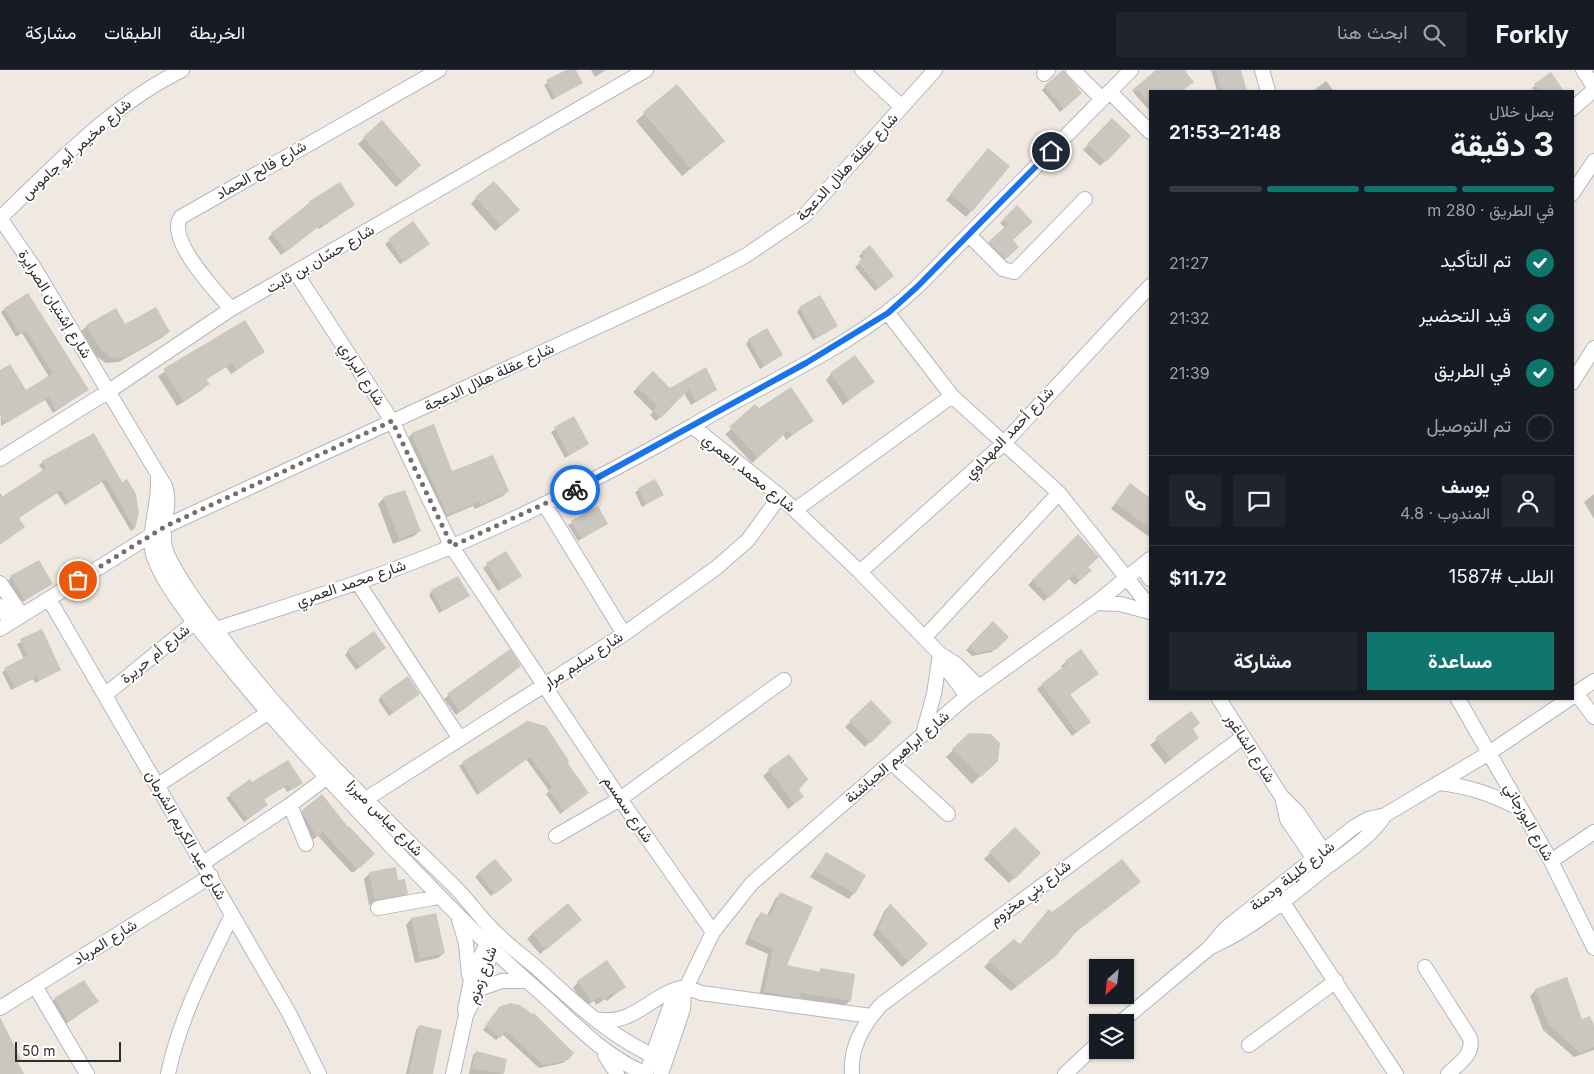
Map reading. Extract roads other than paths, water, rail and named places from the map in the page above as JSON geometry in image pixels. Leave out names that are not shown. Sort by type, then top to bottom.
[{"type":"street","name":"شارع مخيمر أبو جاموس","points":[[0,218],[110,115],[146,89],[182,70]]},
{"type":"street","name":"شارع فالح الحماد","points":[[232,309],[187,253],[177,230],[177,223],[182,217],[439,70]]},
{"type":"street","name":"شارع حسّان بن ثابت","points":[[0,459],[109,392],[232,309],[646,70]]},
{"type":"street","points":[[862,70],[902,107]]},
{"type":"street","name":"شارع عقلة هلال الدعجة","points":[[11,621],[166,526],[704,278],[745,256],[804,216],[935,70]]},
{"type":"street","points":[[1073,70],[1149,131]]},
{"type":"street","points":[[692,426],[806,363],[888,313],[1131,70]]},
{"type":"street","points":[[1262,70],[1268,90]]},
{"type":"street","points":[[1574,107],[1594,89],[1583,70]]},
{"type":"street","points":[[1574,191],[1594,161]]},
{"type":"street","points":[[968,235],[1003,269],[1014,272],[1085,199]]},
{"type":"street","name":"شارع إشتيان الصرايرة","points":[[0,218],[35,269],[158,478]]},
{"type":"street","name":"شارع البراري","points":[[296,273],[392,421],[452,546],[545,684]]},
{"type":"street","name":"شارع أحمد المهداوي","points":[[860,572],[1004,443],[1149,287]]},
{"type":"street","points":[[888,313],[952,396],[1058,493],[1128,577],[1149,606]]},
{"type":"street","points":[[1574,380],[1594,348]]},
{"type":"street","points":[[795,510],[952,396]]},
{"type":"street","name":"شارع محمد العمري","points":[[216,629],[358,583],[452,546],[545,505],[613,471],[692,426],[780,496],[860,572],[940,654],[956,664],[979,687]]},
{"type":"street","name":"شارع عباس ميرزا","points":[[158,478],[165,486],[168,496],[164,541],[168,557],[200,618],[216,629],[273,710],[459,891],[496,933],[593,1018],[659,1064]]},
{"type":"street","name":"شارع عباس ميرزا","points":[[158,478],[158,498],[152,534],[154,558],[326,778],[489,947],[596,1045],[629,1066],[646,1074]]},
{"type":"street","points":[[924,638],[1058,493]]},
{"type":"street","name":"شارع سليم مرار","points":[[366,799],[624,634],[738,550],[780,496]]},
{"type":"street","points":[[545,505],[624,634]]},
{"type":"street","name":"شارع ابراهيم الحباشنة","points":[[646,1074],[659,1064],[671,1004],[685,989],[713,932],[752,882],[967,696],[1096,603],[1146,563]]},
{"type":"street","points":[[0,583],[11,621]]},
{"type":"street","points":[[358,583],[460,739]]},
{"type":"street","name":"شارع عبد الكريم الشرمان","points":[[48,598],[204,863],[289,1013],[319,1074]]},
{"type":"street","points":[[1096,603],[1120,604],[1149,612]]},
{"type":"street","points":[[0,606],[11,621]]},
{"type":"street","name":"شارع أم حريرة","points":[[105,695],[200,618]]},
{"type":"street","points":[[923,734],[934,694],[940,654]]},
{"type":"street","name":"شارع محمد العمري","points":[[940,654],[946,668],[967,696]]},
{"type":"street","points":[[556,836],[620,799],[784,680]]},
{"type":"street","name":"شارع كليلة ودمنة","points":[[1574,695],[1594,681]]},
{"type":"street","name":"شارع سمسم","points":[[545,684],[620,799],[713,932]]},
{"type":"street","points":[[1574,698],[1594,717]]},
{"type":"street","name":"شارع الشاغور","points":[[1219,700],[1282,797],[1298,813],[1318,855],[1327,867]]},
{"type":"street","name":"شارع البوزجاني","points":[[1459,700],[1551,861],[1594,948]]},
{"type":"street","name":"شارع كليلة ودمنة","points":[[1131,1014],[1208,949],[1226,928],[1361,822],[1384,815],[1438,784],[1489,753],[1566,700]]},
{"type":"street","points":[[158,785],[273,710]]},
{"type":"street","name":"شارع بني مخزوم","points":[[852,1074],[854,1050],[860,1032],[871,1016],[894,994],[1243,737]]},
{"type":"street","points":[[891,762],[948,814]]},
{"type":"street","points":[[204,863],[290,805],[326,778]]},
{"type":"street","points":[[1438,784],[1465,787],[1491,794],[1523,810]]},
{"type":"street","points":[[290,805],[306,844]]},
{"type":"street","name":"شارع كليلة ودمنة","points":[[1208,949],[1242,932],[1283,902],[1370,834],[1384,815]]},
{"type":"street","points":[[1551,861],[1594,832]]},
{"type":"street","name":"شارع المرباد","points":[[0,1008],[211,876]]},
{"type":"street","points":[[1274,890],[1336,981],[1392,1072]]},
{"type":"street","points":[[378,908],[439,897]]},
{"type":"street","points":[[168,1074],[180,1028],[192,997],[232,915]]},
{"type":"street","points":[[458,917],[466,943],[474,986],[526,981]]},
{"type":"street","name":"شارع زمزم","points":[[453,1074],[474,986],[496,933]]},
{"type":"street","points":[[1425,967],[1470,1038],[1472,1047],[1468,1054],[1448,1074]]},
{"type":"street","points":[[1249,1045],[1336,981]]},
{"type":"street","points":[[35,986],[87,1074]]},
{"type":"street","points":[[593,1018],[618,1021],[630,1016],[662,994],[685,989],[700,993],[871,1016]]},
{"type":"street","points":[[596,1045],[617,1074]]},
{"type":"street","points":[[1065,1074],[1089,1051]]}]
